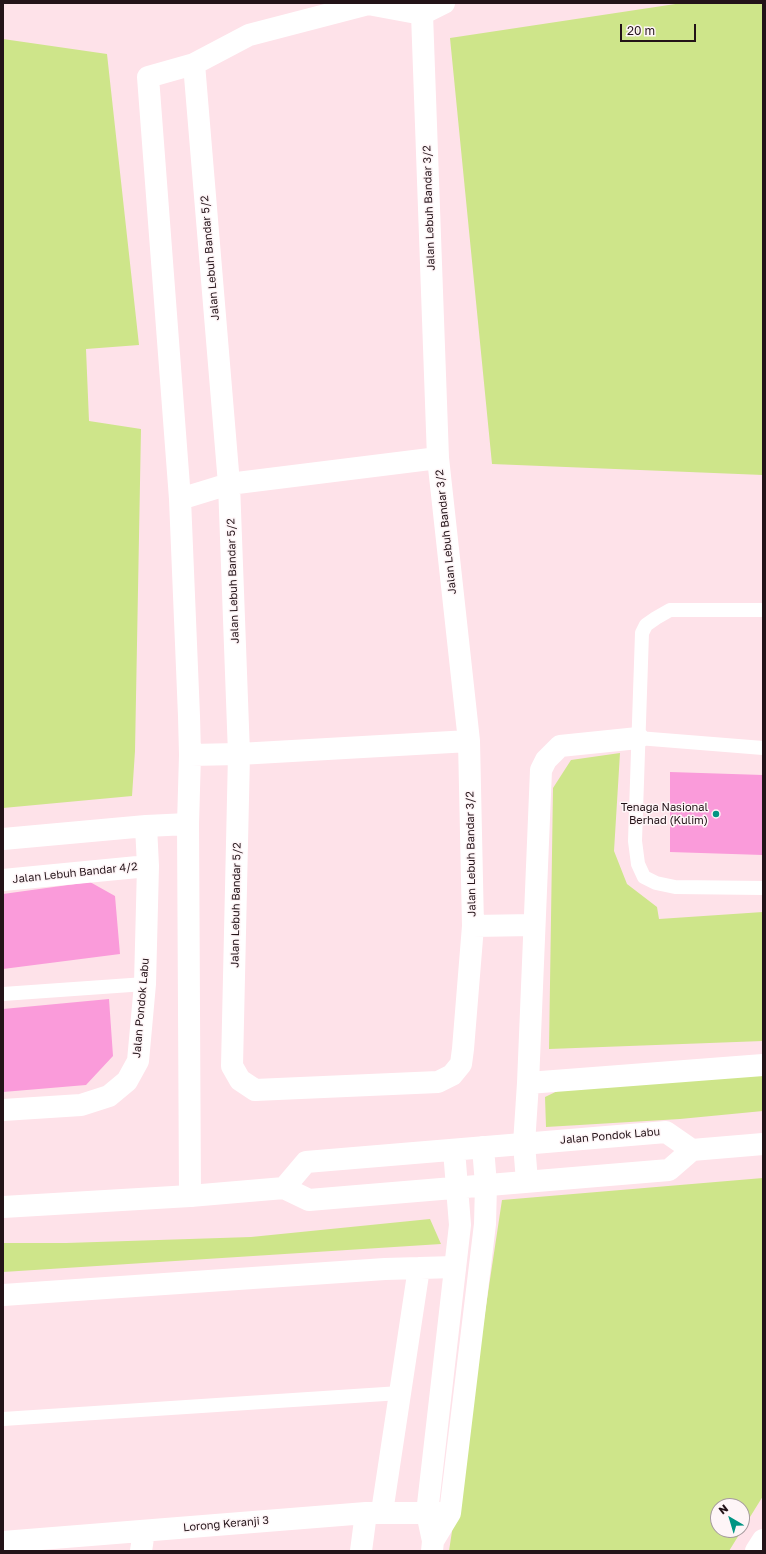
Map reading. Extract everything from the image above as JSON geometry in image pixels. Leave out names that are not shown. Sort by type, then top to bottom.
[{"type":"street","points":[[190,1196],[188,824],[190,755],[180,499],[148,77],[194,64],[248,35],[368,4],[422,14],[444,3]]},
{"type":"street","name":"Jalan Lebuh Bandar 3/2","points":[[255,1090],[438,1082],[452,1075],[461,1064],[473,926],[469,741],[438,458],[422,14]]},
{"type":"street","name":"Jalan Lebuh Bandar 5/2","points":[[194,64],[229,484],[239,754],[232,1066],[240,1080],[255,1090]]},
{"type":"street","points":[[180,499],[229,484],[438,458]]},
{"type":"street","points":[[527,1182],[524,1144],[528,1083],[541,770],[546,760],[560,746],[638,738]]},
{"type":"street","points":[[190,755],[239,754],[469,741]]},
{"type":"street","points":[[3,839],[146,826],[188,824]]},
{"type":"street","name":"Jalan Pondok Labu","points":[[3,1110],[81,1105],[109,1096],[127,1081],[138,1061],[145,984],[148,866],[146,826]]},
{"type":"street","name":"Jalan Lebuh Bandar 4/2","points":[[3,880],[148,866]]},
{"type":"street","points":[[473,926],[534,925]]},
{"type":"street","points":[[528,1083],[763,1065]]},
{"type":"street","name":"Jalan Pondok Labu","points":[[284,1188],[306,1162],[666,1132],[692,1150]]},
{"type":"street","points":[[3,1207],[190,1196],[284,1188],[309,1200],[457,1188],[669,1170],[692,1150],[763,1144]]},
{"type":"street","points":[[432,1546],[450,1513],[485,1224],[486,1185],[483,1147]]},
{"type":"street","points":[[432,1546],[427,1513],[460,1225],[454,1150]]},
{"type":"street","points":[[3,1295],[419,1268],[455,1267]]},
{"type":"street","points":[[362,1551],[374,1513],[400,1393],[419,1268]]},
{"type":"street","name":"Lorong Keranji 3","points":[[3,1542],[142,1541],[374,1513],[450,1513]]},
{"type":"street","points":[[756,1551],[763,1540]]},
{"type":"lane","points":[[763,610],[670,610],[646,625],[642,633],[635,841],[638,864],[644,877],[656,883],[675,887],[763,888]]},
{"type":"lane","points":[[638,738],[763,748]]},
{"type":"lane","points":[[3,994],[145,984]]},
{"type":"lane","points":[[3,1419],[400,1393]]},
{"type":"green space","points":[[682,3],[763,3],[763,475],[492,464],[450,38]]},
{"type":"green space","points":[[3,39],[107,54],[139,345],[86,349],[89,421],[141,429],[135,751],[132,796],[3,808]]},
{"type":"green space","points":[[620,753],[614,851],[627,884],[657,907],[659,919],[763,912],[763,1041],[549,1049],[553,788],[571,760]]},
{"type":"green space","points":[[763,1075],[763,1111],[680,1119],[546,1127],[545,1097],[568,1086]]},
{"type":"green space","points":[[763,1178],[763,1496],[750,1517],[750,1498],[710,1498],[710,1538],[737,1538],[729,1551],[449,1551],[502,1200]]},
{"type":"green space","points":[[430,1219],[441,1244],[3,1272],[3,1243],[66,1243],[251,1237]]},
{"type":"building","name":"Tenaga Nasional Berhad (Kulim)","points":[[670,772],[763,775],[763,855],[670,852]]},
{"type":"building","points":[[90,882],[115,896],[120,954],[3,969],[3,894]]},
{"type":"building","points":[[109,999],[113,1056],[86,1085],[3,1092],[3,1009]]},
{"type":"place","name":"Tenaga Nasional Berhad (Kulim)","points":[[716,814]]}]
